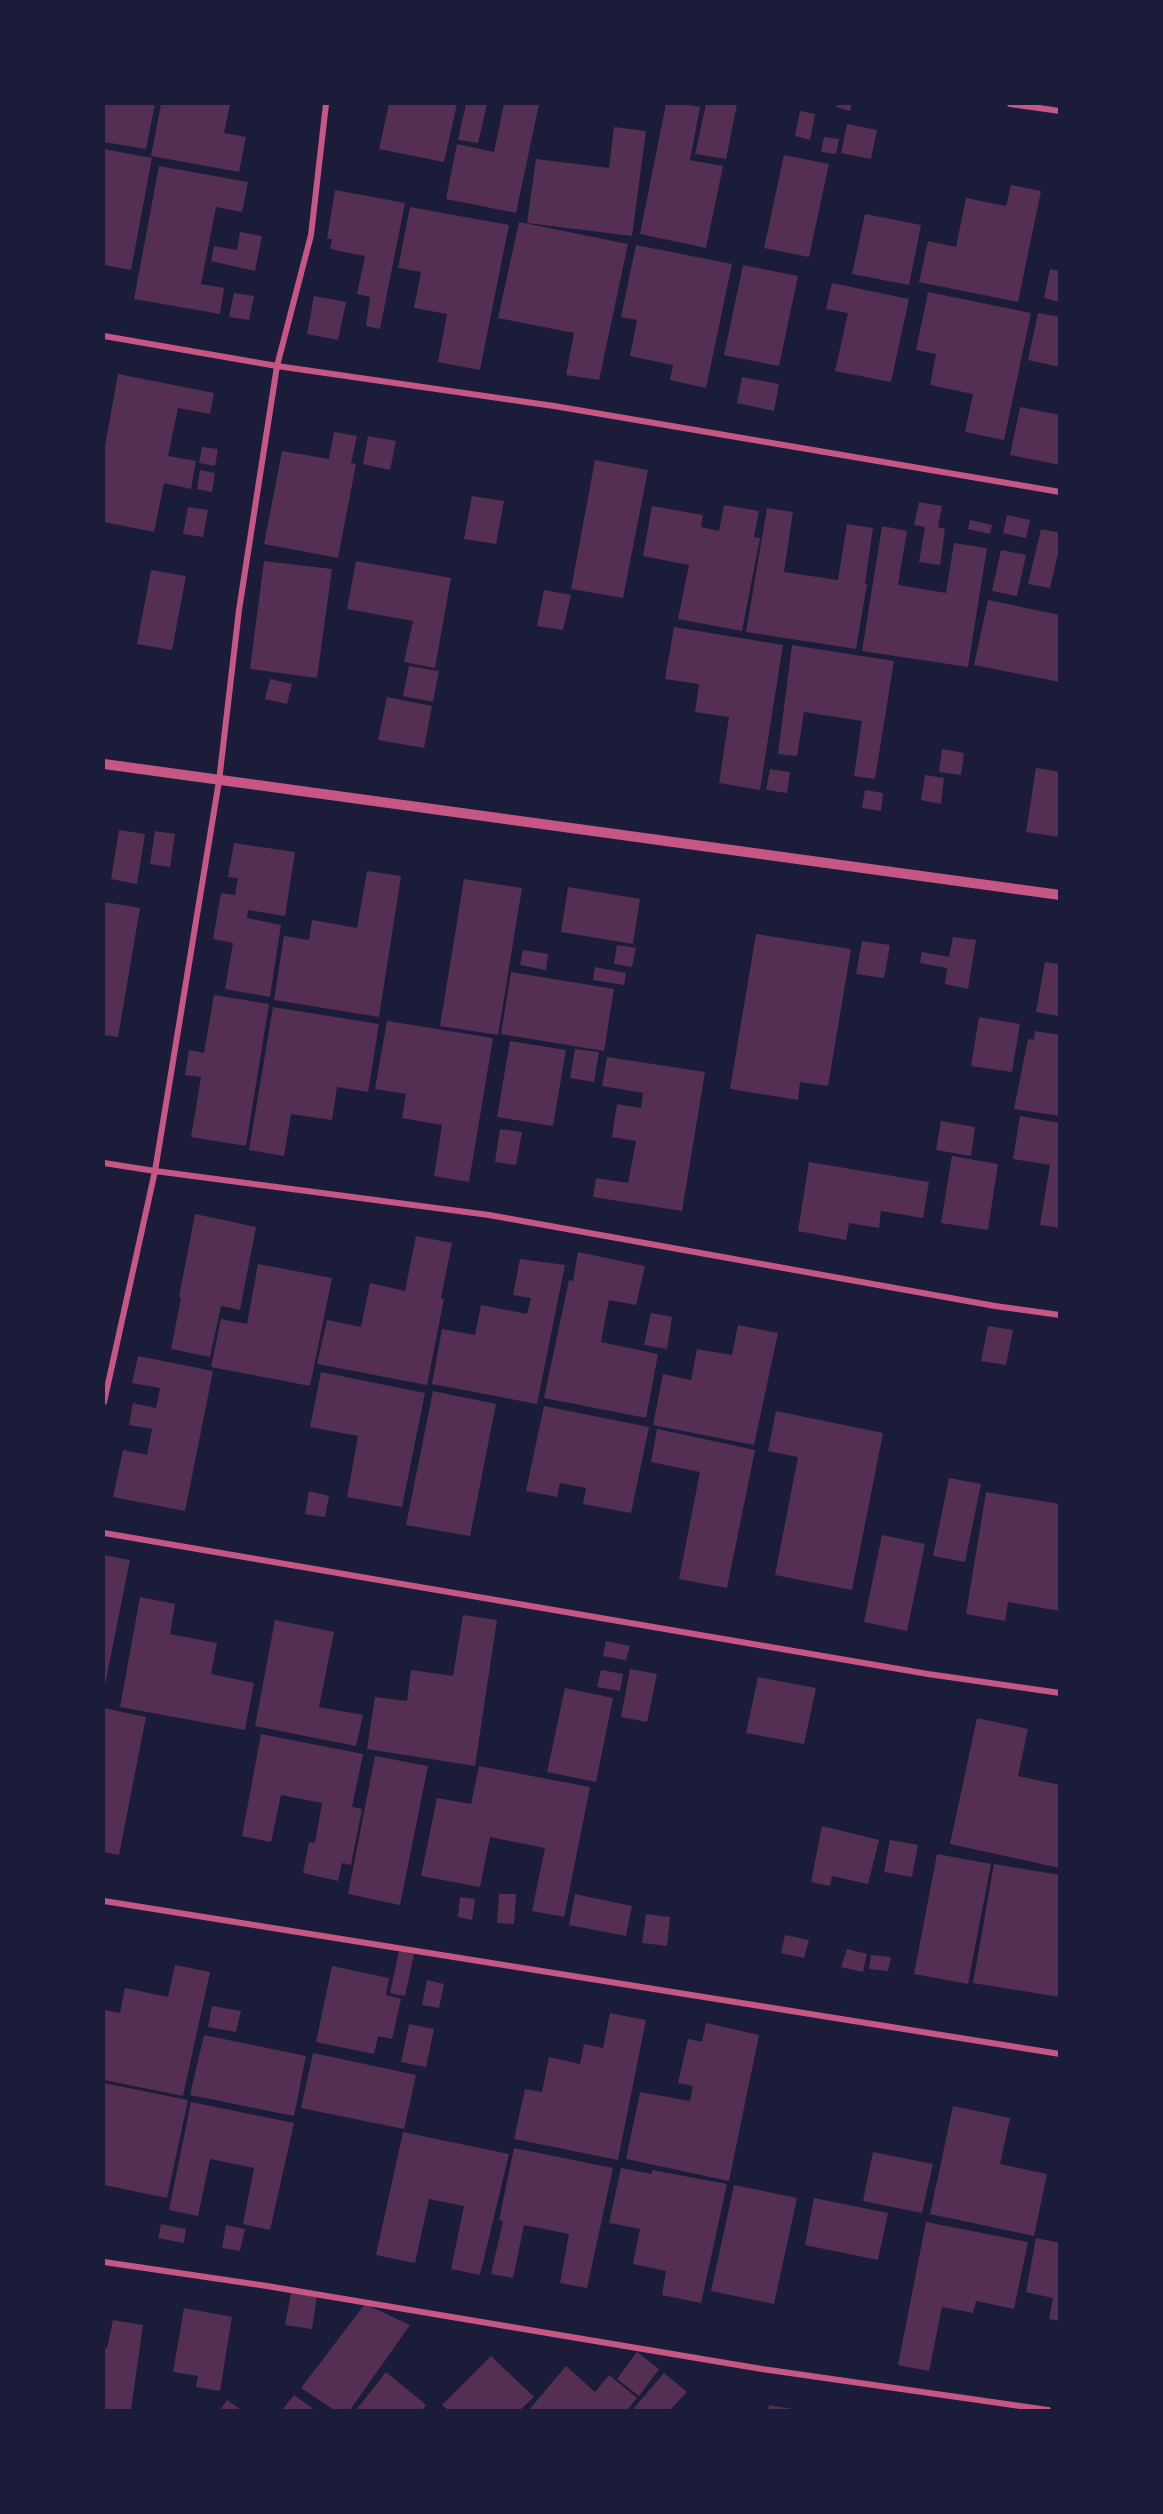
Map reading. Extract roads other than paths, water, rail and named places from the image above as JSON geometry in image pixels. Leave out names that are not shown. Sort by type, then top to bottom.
[{"type":"street","points":[[104,1402],[155,1172],[219,781],[239,610],[277,366],[311,235],[326,104]]},
{"type":"street","points":[[1010,104],[1059,111]]},
{"type":"street","points":[[104,336],[277,366],[554,406],[1059,492]]},
{"type":"street","points":[[104,764],[1059,895]]},
{"type":"street","points":[[104,1163],[155,1172],[489,1215],[995,1306],[1059,1315]]},
{"type":"street","points":[[104,1533],[928,1674],[1059,1693]]},
{"type":"street","points":[[104,1901],[1059,2054]]},
{"type":"street","points":[[104,2262],[267,2286],[762,2369],[1048,2410]]}]
